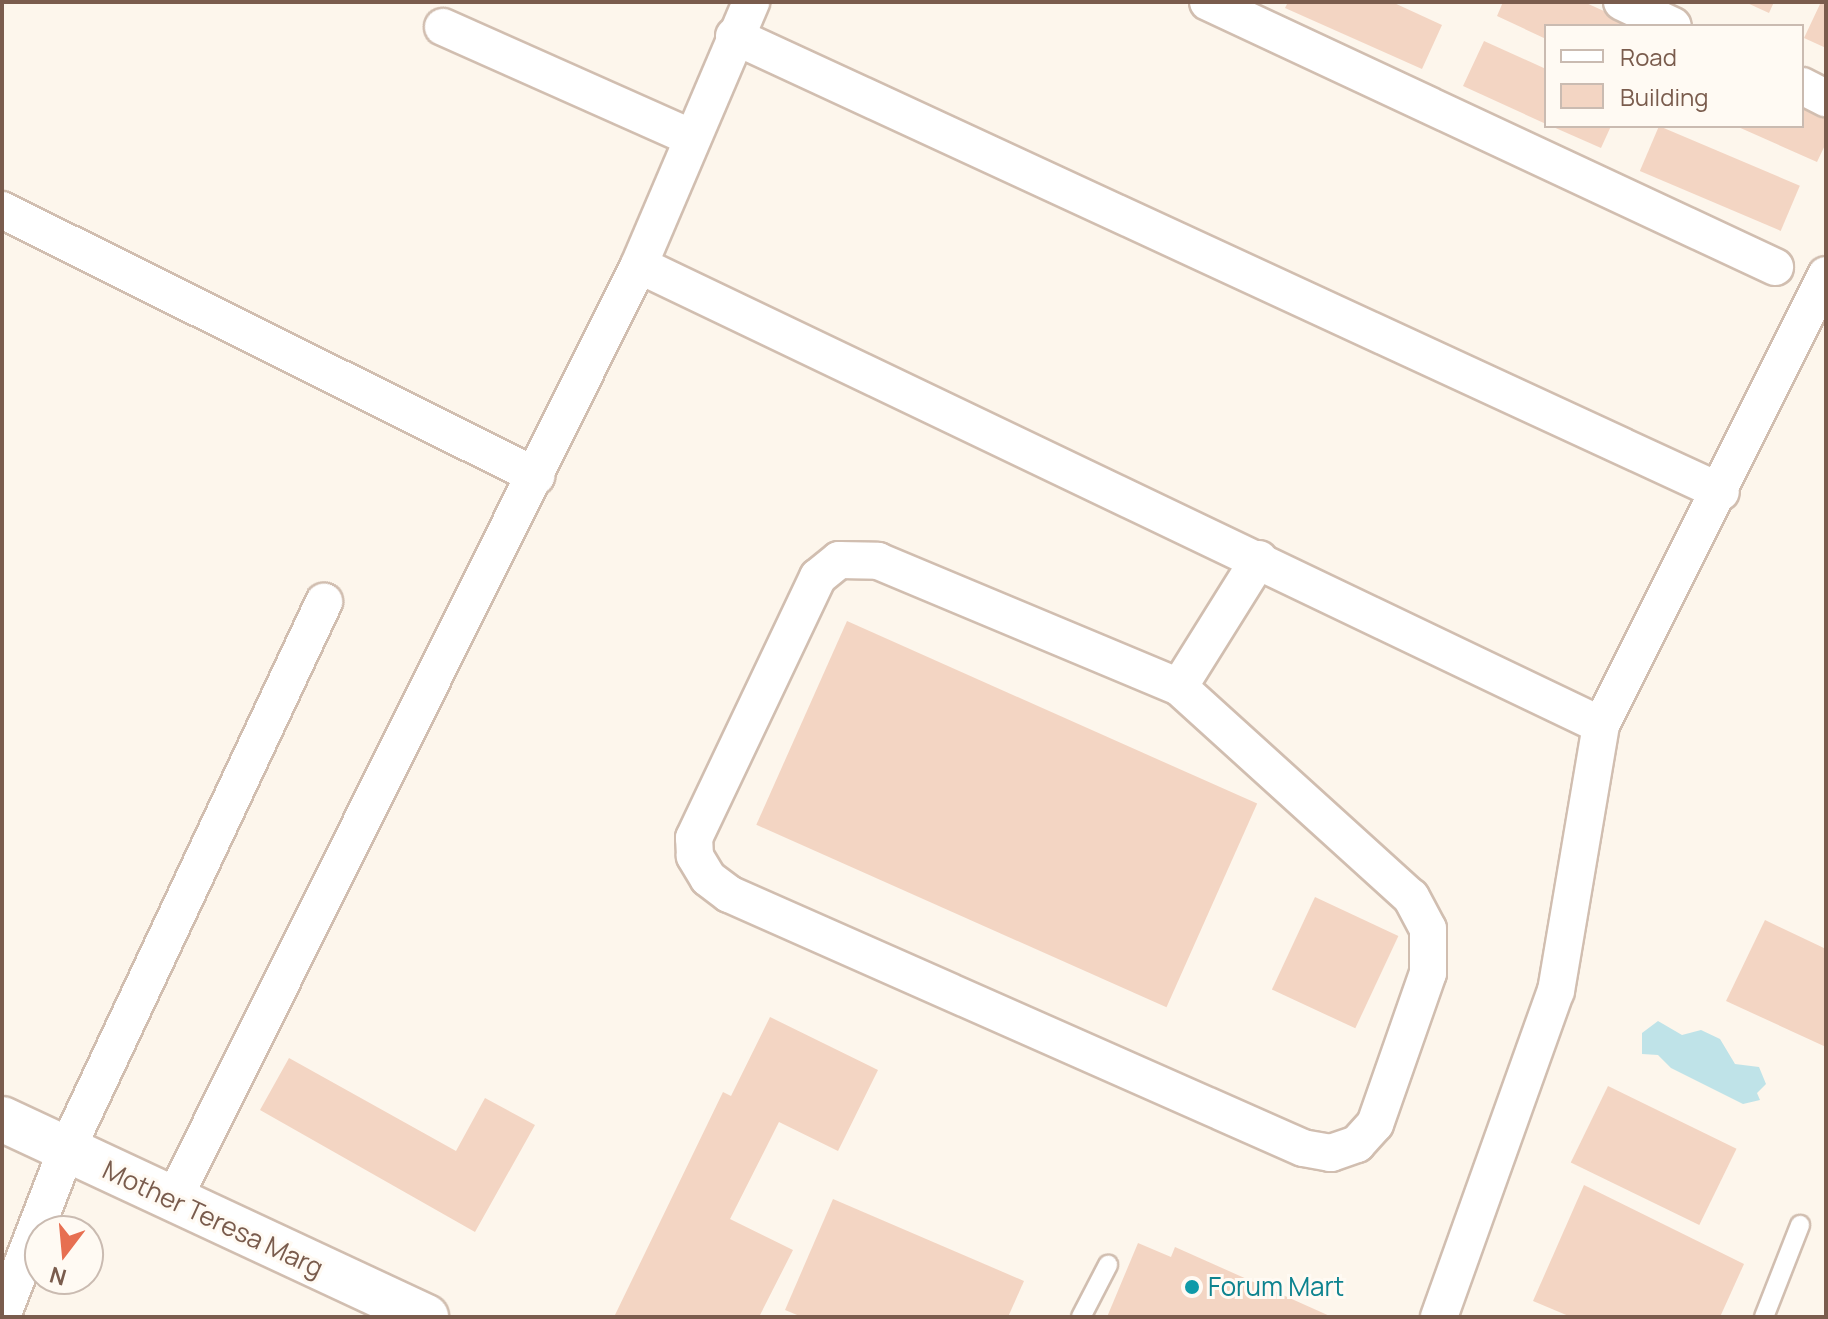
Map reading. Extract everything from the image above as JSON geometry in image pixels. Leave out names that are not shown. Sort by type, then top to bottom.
[{"type":"street","points":[[173,1200],[639,265],[751,2]]},
{"type":"street","points":[[1622,2],[1669,24]]},
{"type":"street","points":[[1229,6],[1775,267]]},
{"type":"street","points":[[443,27],[692,138]]},
{"type":"street","points":[[734,36],[1721,492]]},
{"type":"street","points":[[1804,87],[1826,98]]},
{"type":"street","points":[[2,210],[536,476]]},
{"type":"street","points":[[639,265],[1601,725]]},
{"type":"street","points":[[1439,1317],[1556,991],[1601,725],[1721,492],[1813,338],[1826,275]]},
{"type":"street","points":[[1179,687],[1259,559]]},
{"type":"street","points":[[839,560],[878,561],[1179,687],[1411,897],[1428,929],[1428,973],[1375,1124],[1357,1144],[1331,1153],[1303,1148],[729,894],[708,878],[695,856],[694,838],[818,577],[839,560]]},
{"type":"street","points":[[2,1316],[66,1151],[324,602]]},
{"type":"street","name":"Mother Teresa Marg","points":[[2,1119],[426,1317]]},
{"type":"lane","points":[[1764,1317],[1800,1225]]},
{"type":"lane","points":[[1081,1317],[1108,1265]]},
{"type":"water","points":[[1658,1021],[1682,1035],[1701,1030],[1720,1039],[1735,1064],[1759,1067],[1766,1084],[1757,1093],[1760,1100],[1743,1104],[1671,1068],[1658,1055],[1642,1054],[1642,1033]]},
{"type":"building","points":[[1288,2],[1392,2],[1442,25],[1422,69],[1285,8]]},
{"type":"building","points":[[1503,2],[1584,2],[1633,24],[1544,24],[1544,38],[1497,16]]},
{"type":"building","points":[[1745,2],[1774,2],[1769,13]]},
{"type":"building","points":[[1821,2],[1826,2],[1826,48],[1804,38]]},
{"type":"building","points":[[1484,41],[1544,68],[1544,123],[1463,86]]},
{"type":"building","points":[[1804,105],[1826,115],[1826,143],[1817,162],[1740,128],[1804,128]]},
{"type":"building","points":[[1556,128],[1610,128],[1601,148]]},
{"type":"building","points":[[1658,128],[1800,186],[1781,231],[1640,171]]},
{"type":"building","points":[[847,621],[1257,804],[1166,1007],[756,825]]},
{"type":"building","points":[[1315,897],[1398,936],[1355,1028],[1272,989]]},
{"type":"building","points":[[1765,920],[1826,949],[1826,1047],[1726,1001]]},
{"type":"building","points":[[770,1017],[878,1070],[838,1151],[779,1122],[730,1219],[793,1250],[759,1317],[614,1317],[723,1092],[731,1096]]},
{"type":"building","points":[[289,1058],[456,1151],[485,1098],[535,1125],[475,1232],[260,1110]]},
{"type":"building","points":[[1608,1086],[1737,1149],[1699,1225],[1571,1162]]},
{"type":"building","points":[[1584,1185],[1744,1264],[1720,1317],[1571,1317],[1533,1301]]},
{"type":"building","points":[[833,1199],[1024,1281],[1008,1317],[802,1317],[785,1310]]},
{"type":"building","name":"Forum Mart","points":[[1138,1243],[1171,1257],[1175,1247],[1332,1317],[1107,1317]]},
{"type":"place","name":"Forum Mart","points":[[1192,1287]]}]
